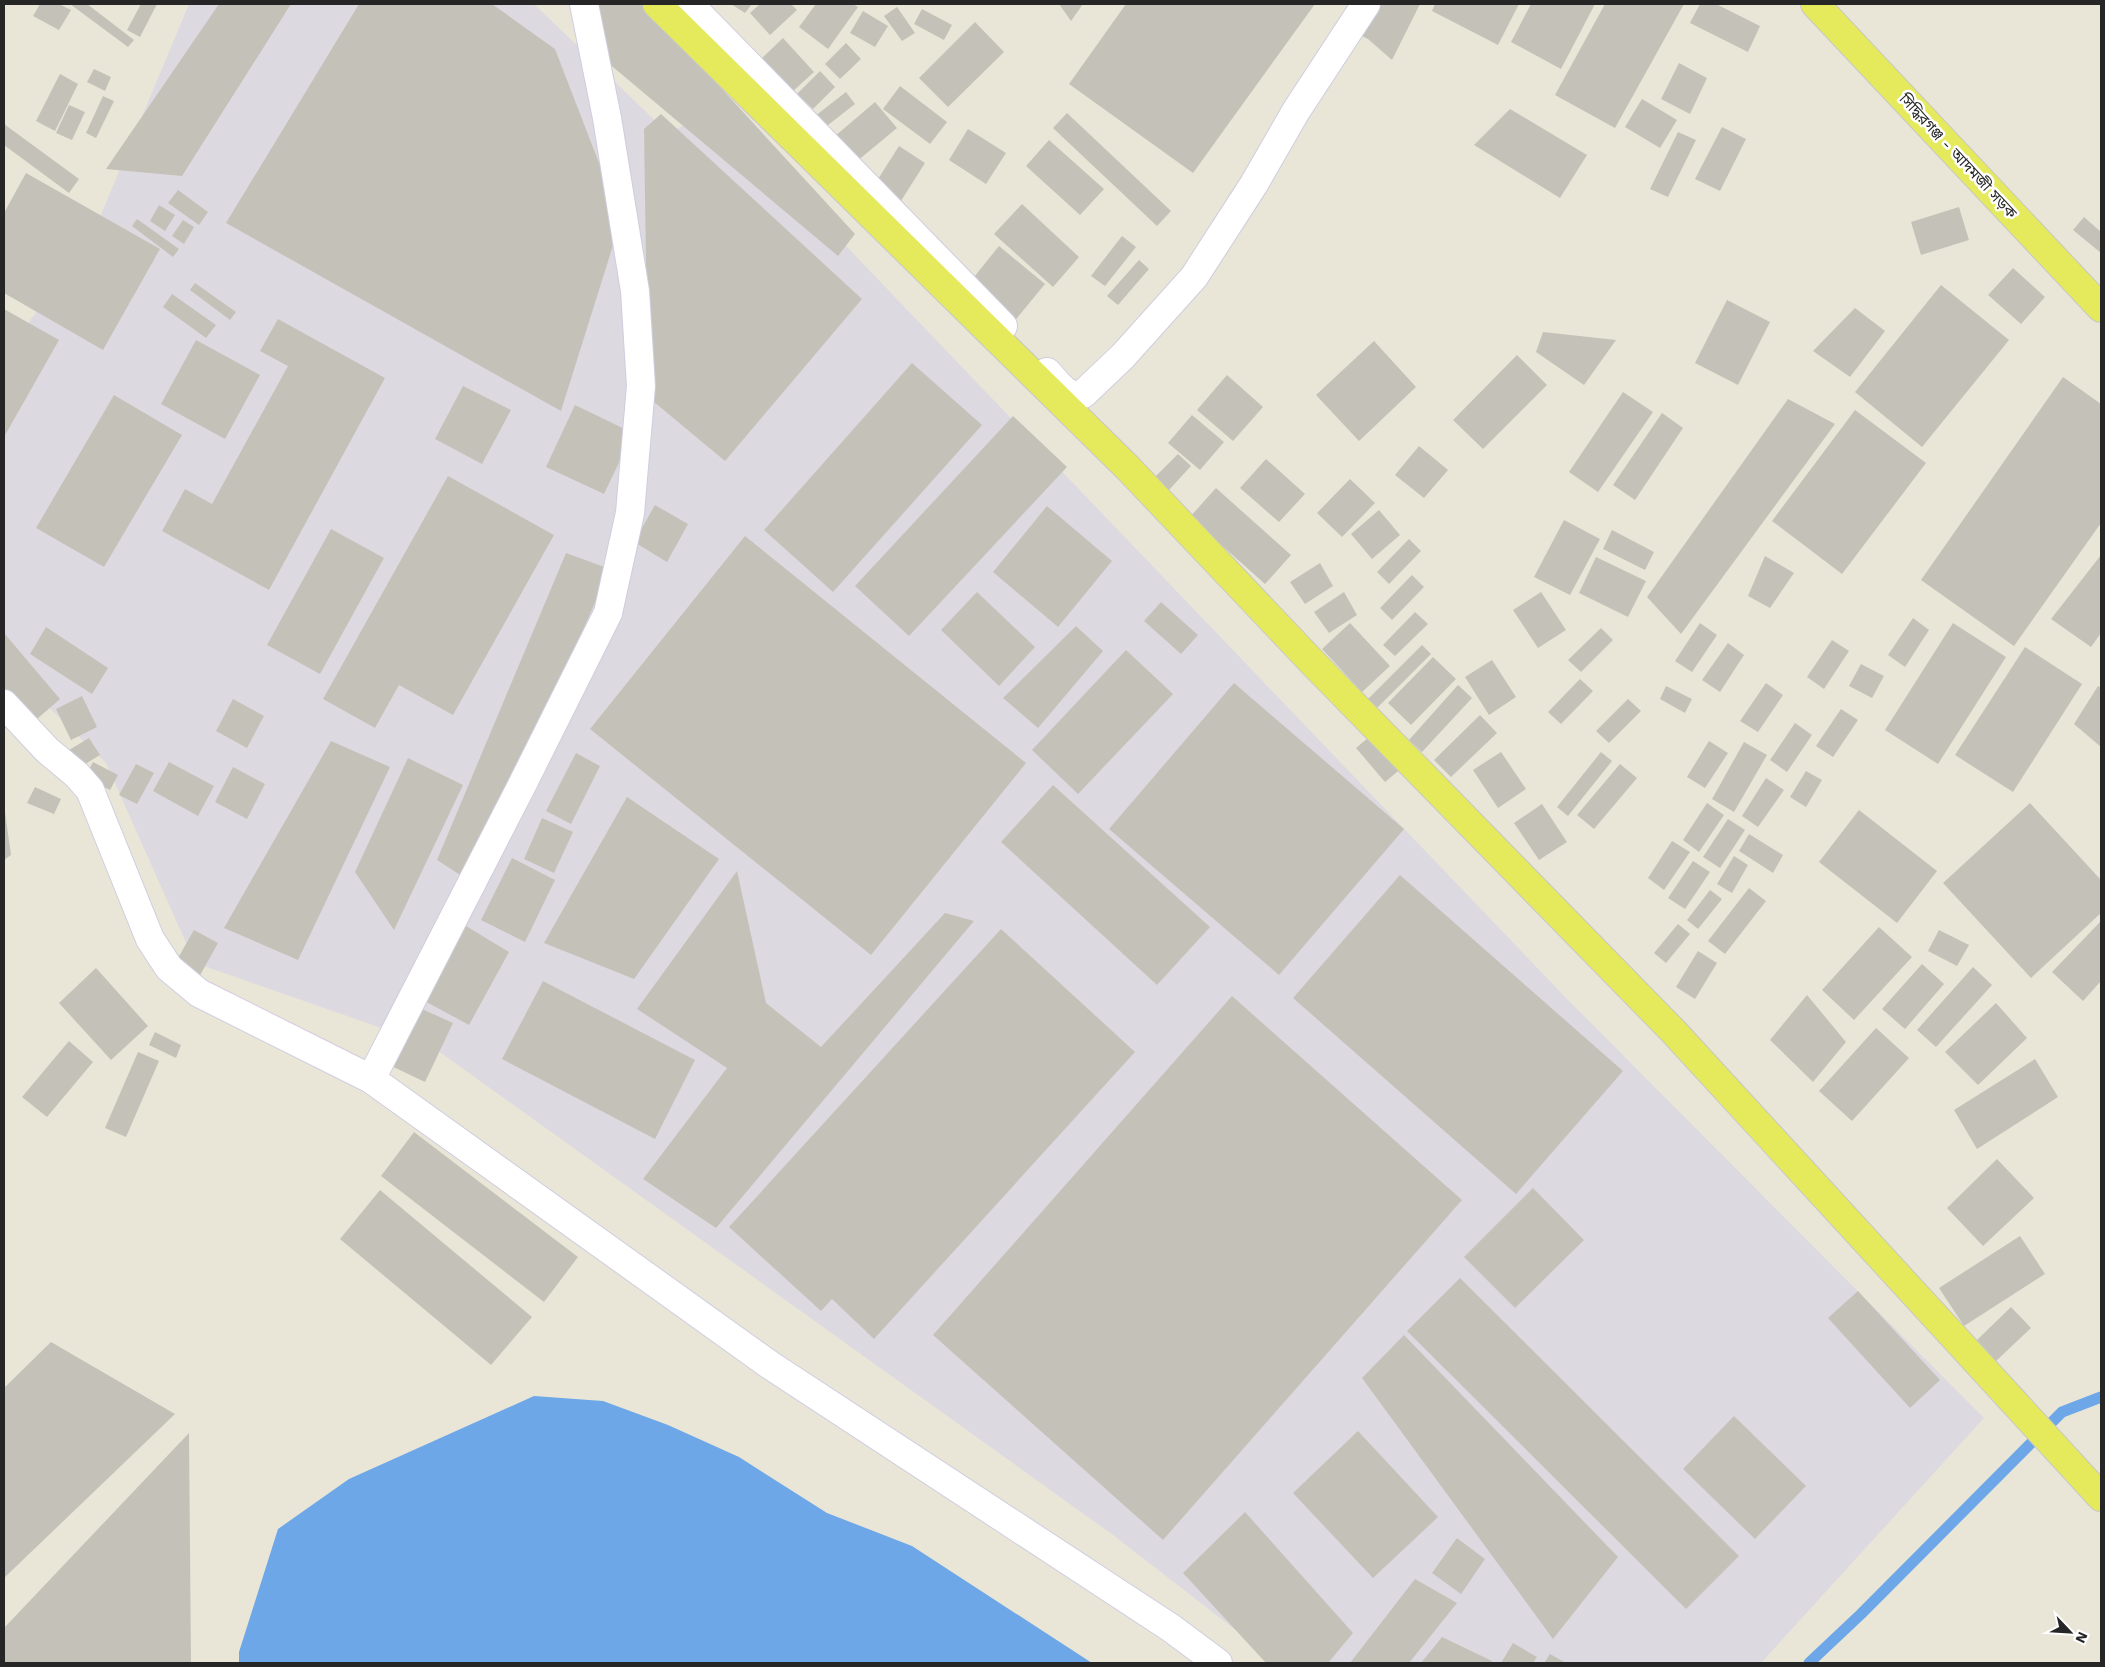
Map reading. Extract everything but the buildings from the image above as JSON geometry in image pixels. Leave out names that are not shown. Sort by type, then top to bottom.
[{"type":"main road","points":[[657,4],[1129,469],[1312,662],[1674,1032],[2096,1492]]},
{"type":"main road","name":"সিদ্ধিরগঞ্জ - আদমজী সড়ক","points":[[1815,4],[2101,308]]},
{"type":"street","points":[[371,1079],[524,783],[608,613],[630,513],[641,386],[635,292],[607,118],[584,4]]},
{"type":"street","points":[[689,4],[1068,394],[1075,396],[1083,394],[1123,356],[1194,277],[1254,184],[1296,112],[1366,4]]},
{"type":"street","points":[[4,704],[47,750],[77,775],[90,790],[150,939],[169,968],[198,993],[371,1079],[770,1365],[1171,1628],[1218,1663]]},
{"type":"shaded area","points":[[189,4],[534,4],[669,134],[713,107],[1570,1002],[1984,1418],[1761,1663],[1278,1663],[1113,1535],[430,1045],[195,963],[106,763],[4,664],[4,355],[90,241]]},
{"type":"water","points":[[534,1396],[603,1401],[668,1425],[739,1457],[827,1513],[912,1546],[1092,1663],[239,1663],[239,1652],[278,1529],[349,1479]]},
{"type":"waterway","points":[[1809,1663],[1861,1614],[2062,1412],[2101,1397]]}]
